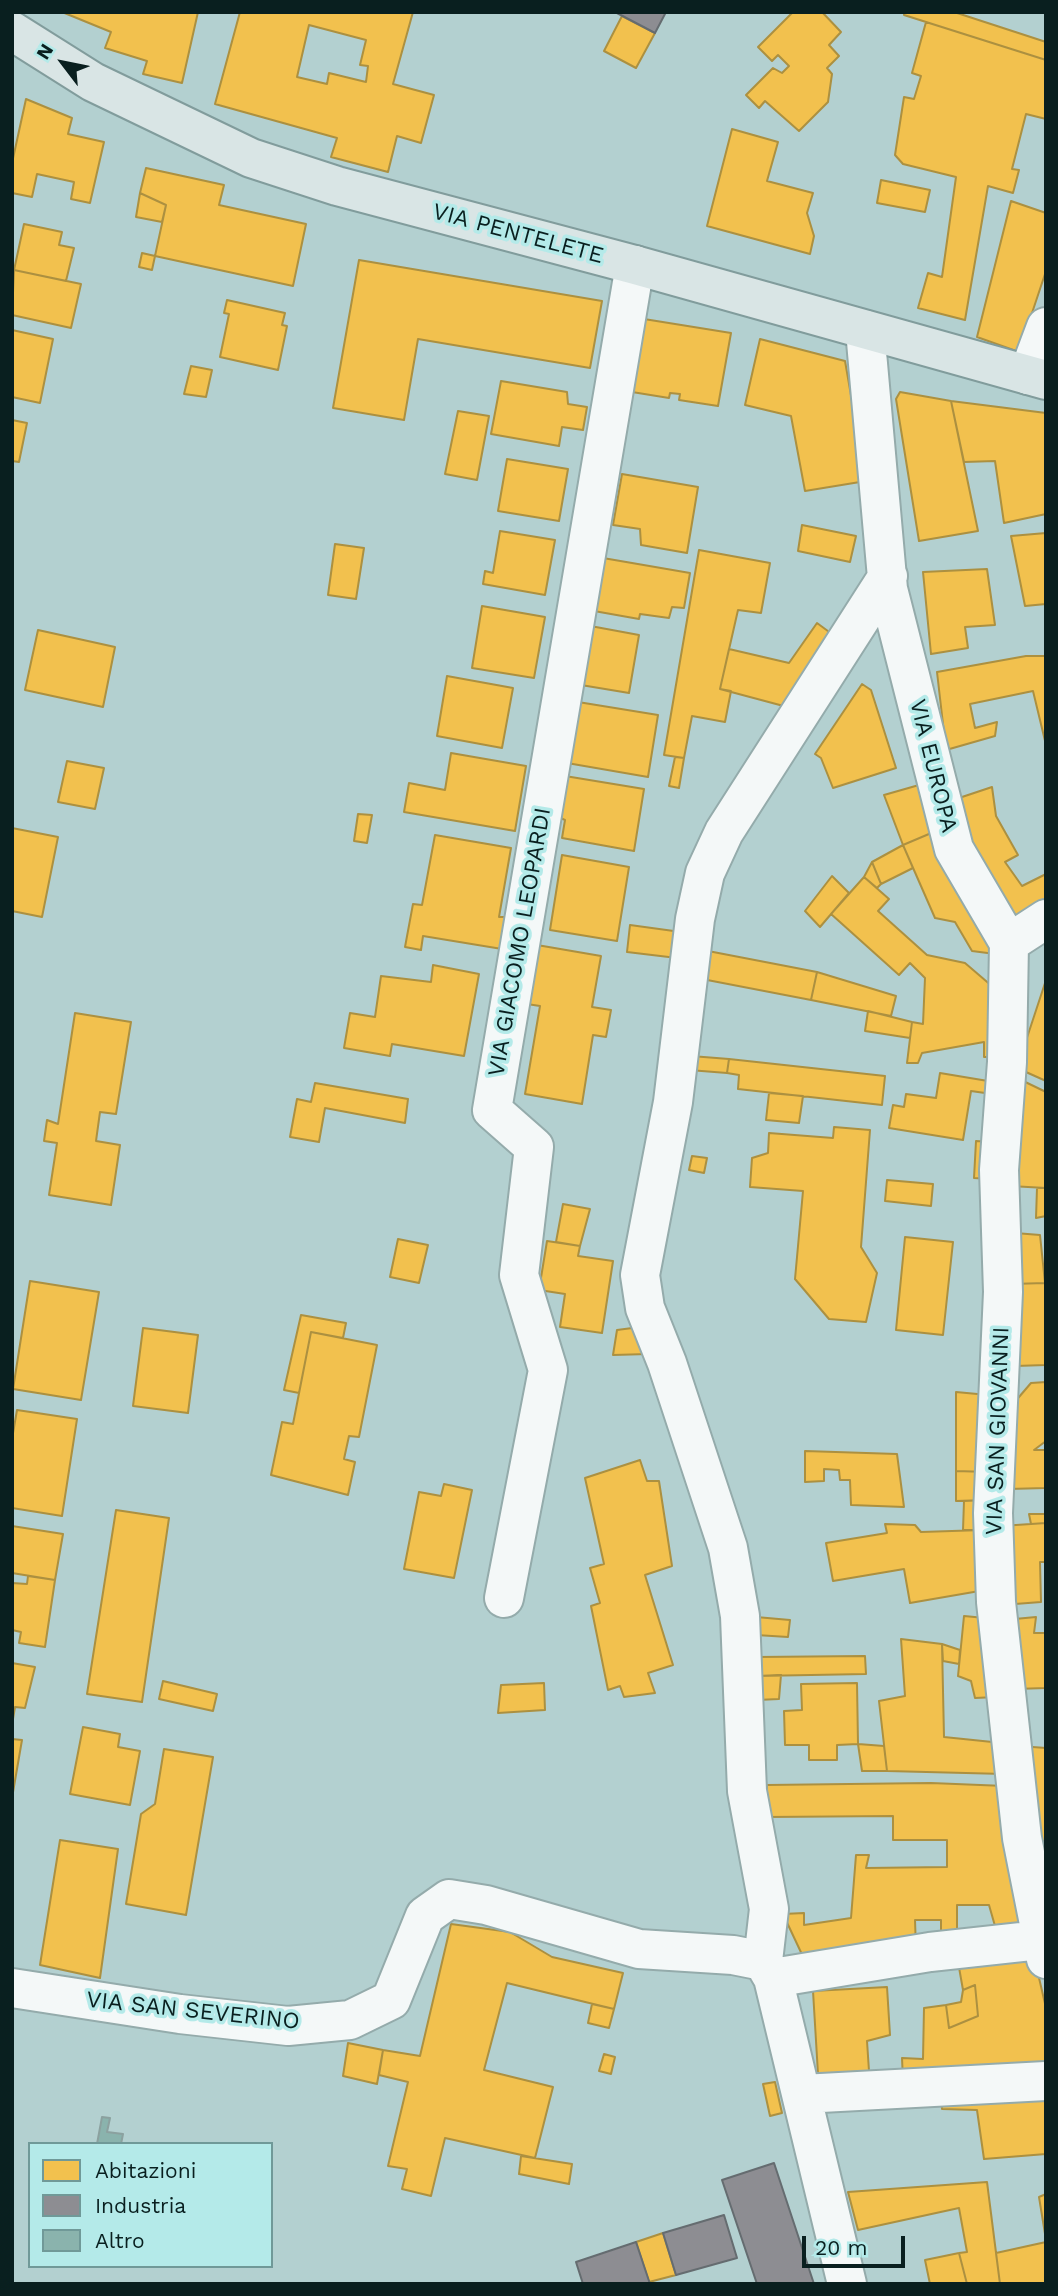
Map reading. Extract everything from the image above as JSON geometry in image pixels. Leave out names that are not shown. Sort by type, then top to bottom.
[{"type":"main road","name":"VIA PENTELETE","points":[[12,31],[93,82],[251,158],[337,186],[635,265],[1037,378]]},
{"type":"street","name":"VIA GIACOMO LEOPARDI","points":[[504,1598],[548,1370],[520,1275],[534,1147],[492,1110],[635,265]]},
{"type":"street","points":[[1037,378],[1046,327]]},
{"type":"street","name":"VIA EUROPA","points":[[865,330],[888,589],[954,849],[1009,943]]},
{"type":"street","points":[[847,2284],[802,2094],[768,1969],[769,1909],[747,1791],[740,1616],[729,1548],[667,1363],[645,1308],[640,1275],[673,1102],[695,919],[705,873],[724,832],[888,576]]},
{"type":"street","points":[[1009,943],[1046,919]]},
{"type":"street","name":"VIA SAN GIOVANNI","points":[[1009,943],[1007,1062],[999,1170],[1003,1292],[993,1525],[997,1616],[1022,1838],[1043,1950]]},
{"type":"street","name":"VIA SAN SEVERINO","points":[[12,1988],[180,2014],[289,2026],[350,2020],[391,2000],[425,1916],[449,1899],[486,1905],[639,1949],[733,1955],[768,1969]]},
{"type":"street","points":[[768,1969],[930,1952],[1043,1950]]},
{"type":"street","points":[[802,2094],[1046,2081]]},
{"type":"building: Abitazioni","points":[[62,12],[198,12],[182,83],[143,74],[147,61],[105,48],[111,32]]},
{"type":"building: Abitazioni","points":[[240,12],[413,12],[393,84],[434,95],[421,143],[397,136],[388,172],[331,157],[337,138],[215,104]],"holes":[[[309,25],[366,40],[360,65],[368,66],[366,82],[329,73],[327,84],[297,77]]]},
{"type":"building: Abitazioni","points":[[793,12],[822,12],[841,32],[829,45],[839,56],[827,68],[832,74],[828,102],[799,131],[765,101],[759,108],[746,95],[773,68],[782,73],[789,66],[778,55],[772,61],[758,47]]},
{"type":"building: Abitazioni","points":[[904,12],[954,12],[1046,42],[1046,60],[904,15]]},
{"type":"building: Abitazioni","points":[[622,16],[655,33],[636,68],[604,51]]},
{"type":"building: Abitazioni","points":[[926,22],[1046,60],[1046,119],[1026,114],[1012,169],[1019,170],[1013,193],[988,186],[965,320],[918,308],[928,273],[942,277],[956,177],[903,164],[895,155],[904,97],[914,99],[921,76],[912,73]]},
{"type":"building: Abitazioni","points":[[26,99],[72,118],[68,134],[104,142],[90,203],[71,199],[74,182],[37,174],[32,197],[12,193],[12,163]]},
{"type":"building: Abitazioni","points":[[732,129],[778,142],[767,181],[813,193],[807,213],[814,236],[810,254],[707,226]]},
{"type":"building: Abitazioni","points":[[146,168],[224,185],[219,205],[306,224],[293,286],[155,256],[166,205],[140,193]]},
{"type":"building: Abitazioni","points":[[881,180],[930,190],[925,212],[877,203]]},
{"type":"building: Abitazioni","points":[[140,193],[166,205],[162,222],[136,217]]},
{"type":"building: Abitazioni","points":[[1011,201],[1046,213],[1046,271],[1019,352],[977,337]]},
{"type":"building: Abitazioni","points":[[24,224],[62,232],[59,245],[74,248],[66,281],[14,270]]},
{"type":"building: Abitazioni","points":[[142,253],[155,256],[152,270],[139,267]]},
{"type":"building: Abitazioni","points":[[359,260],[602,301],[590,368],[418,339],[404,420],[333,408]]},
{"type":"building: Abitazioni","points":[[14,270],[81,284],[71,328],[12,315]]},
{"type":"building: Abitazioni","points":[[227,300],[285,313],[282,325],[287,326],[278,370],[220,357],[229,314],[224,313]]},
{"type":"building: Abitazioni","points":[[644,319],[731,333],[718,406],[679,400],[680,394],[670,393],[669,398],[632,392]]},
{"type":"building: Abitazioni","points":[[12,330],[53,339],[40,403],[12,397]]},
{"type":"building: Abitazioni","points":[[760,339],[845,361],[866,481],[805,491],[791,416],[745,405]]},
{"type":"building: Abitazioni","points":[[191,366],[212,370],[206,397],[184,394]]},
{"type":"building: Abitazioni","points":[[501,381],[567,392],[568,404],[587,407],[583,430],[562,427],[559,446],[491,434]]},
{"type":"building: Abitazioni","points":[[900,392],[951,401],[978,531],[919,541],[896,399]]},
{"type":"building: Abitazioni","points":[[951,401],[1046,413],[1046,514],[1004,523],[995,461],[964,462]]},
{"type":"building: Abitazioni","points":[[458,411],[489,416],[477,480],[445,474]]},
{"type":"building: Abitazioni","points":[[12,420],[27,423],[19,462],[12,461]]},
{"type":"building: Abitazioni","points":[[507,459],[568,469],[559,521],[498,511]]},
{"type":"building: Abitazioni","points":[[622,474],[698,487],[687,553],[641,545],[640,529],[613,525]]},
{"type":"building: Abitazioni","points":[[802,525],[856,536],[850,562],[798,551]]},
{"type":"building: Abitazioni","points":[[500,531],[555,540],[545,595],[483,584],[485,571],[493,573]]},
{"type":"building: Abitazioni","points":[[1046,533],[1046,604],[1025,606],[1011,536]]},
{"type":"building: Abitazioni","points":[[335,544],[364,548],[356,599],[328,595]]},
{"type":"building: Abitazioni","points":[[699,550],[770,563],[761,613],[738,610],[720,689],[731,691],[725,722],[692,716],[684,758],[664,755]]},
{"type":"building: Abitazioni","points":[[603,558],[690,573],[684,608],[672,607],[669,618],[640,614],[639,619],[594,611]]},
{"type":"building: Abitazioni","points":[[987,569],[995,625],[965,627],[968,648],[931,654],[923,572]]},
{"type":"building: Abitazioni","points":[[482,606],[545,617],[534,678],[472,668]]},
{"type":"building: Abitazioni","points":[[817,623],[840,640],[791,708],[720,689],[729,649],[789,663]]},
{"type":"building: Abitazioni","points":[[585,625],[639,635],[629,693],[575,684]]},
{"type":"building: Abitazioni","points":[[38,630],[115,647],[103,707],[25,690]]},
{"type":"building: Abitazioni","points":[[1026,656],[1046,656],[1046,745],[1033,691],[970,704],[975,728],[997,722],[995,736],[946,750],[937,672]]},
{"type":"building: Abitazioni","points":[[447,676],[513,688],[502,748],[437,736]]},
{"type":"building: Abitazioni","points":[[862,684],[871,690],[896,768],[833,788],[821,758],[815,754]]},
{"type":"building: Abitazioni","points":[[578,702],[658,715],[648,777],[567,763]]},
{"type":"building: Abitazioni","points":[[451,753],[526,766],[515,831],[404,812],[409,783],[445,790]]},
{"type":"building: Abitazioni","points":[[675,757],[684,758],[679,788],[669,786]]},
{"type":"building: Abitazioni","points":[[67,761],[104,768],[95,809],[58,802]]},
{"type":"building: Abitazioni","points":[[565,776],[644,789],[634,851],[562,838],[565,820],[558,817]]},
{"type":"building: Abitazioni","points":[[919,785],[936,831],[903,845],[884,795]]},
{"type":"building: Abitazioni","points":[[992,787],[996,816],[1018,855],[1005,862],[1022,886],[1046,874],[1046,904],[1007,927],[950,801]]},
{"type":"building: Abitazioni","points":[[358,814],[372,815],[367,843],[354,841]]},
{"type":"building: Abitazioni","points":[[12,828],[58,837],[42,917],[12,911]]},
{"type":"building: Abitazioni","points":[[936,831],[1003,955],[972,951],[955,922],[935,918],[903,845]]},
{"type":"building: Abitazioni","points":[[435,835],[511,848],[499,917],[507,917],[502,949],[423,936],[421,950],[405,947],[413,904],[422,905]]},
{"type":"building: Abitazioni","points":[[903,845],[913,868],[881,884],[872,862]]},
{"type":"building: Abitazioni","points":[[562,855],[629,867],[617,941],[550,930]]},
{"type":"building: Abitazioni","points":[[872,862],[881,884],[877,888],[864,877]]},
{"type":"building: Abitazioni","points":[[832,876],[849,893],[820,927],[805,911]]},
{"type":"building: Abitazioni","points":[[864,877],[889,899],[878,911],[927,955],[965,963],[993,987],[998,1057],[984,1057],[984,1042],[922,1053],[918,1063],[907,1063],[912,1022],[923,1024],[925,978],[910,963],[899,975],[831,914]]},
{"type":"building: Abitazioni","points":[[630,925],[681,932],[677,958],[627,952]]},
{"type":"building: Abitazioni","points":[[537,945],[601,956],[592,1007],[611,1010],[606,1037],[593,1035],[582,1104],[525,1094],[540,1006],[527,1004]]},
{"type":"building: Abitazioni","points":[[708,951],[817,972],[811,1000],[702,979]]},
{"type":"building: Abitazioni","points":[[433,965],[479,974],[464,1056],[392,1044],[390,1056],[344,1048],[350,1013],[375,1017],[381,976],[431,982]]},
{"type":"building: Abitazioni","points":[[817,972],[896,996],[891,1016],[811,1000]]},
{"type":"building: Abitazioni","points":[[1046,980],[1046,1081],[1017,1068]]},
{"type":"building: Abitazioni","points":[[868,1011],[912,1022],[910,1038],[865,1031]]},
{"type":"building: Abitazioni","points":[[75,1013],[131,1022],[116,1114],[100,1112],[96,1141],[120,1145],[111,1205],[49,1195],[57,1143],[44,1141],[47,1120],[58,1124]]},
{"type":"building: Abitazioni","points":[[691,1056],[729,1059],[727,1073],[689,1070]]},
{"type":"building: Abitazioni","points":[[729,1059],[885,1076],[882,1105],[738,1089],[739,1075],[727,1073]]},
{"type":"building: Abitazioni","points":[[940,1073],[994,1082],[992,1094],[971,1091],[963,1140],[889,1128],[893,1105],[904,1107],[906,1094],[936,1098]]},
{"type":"building: Abitazioni","points":[[1017,1078],[1046,1092],[1046,1188],[1010,1186]]},
{"type":"building: Abitazioni","points":[[315,1083],[408,1099],[405,1123],[325,1108],[319,1142],[290,1137],[297,1099],[311,1102]]},
{"type":"building: Abitazioni","points":[[769,1093],[803,1096],[799,1123],[766,1120]]},
{"type":"building: Abitazioni","points":[[834,1127],[870,1130],[861,1247],[877,1273],[866,1322],[829,1319],[795,1279],[803,1191],[750,1187],[752,1158],[768,1153],[769,1133],[833,1138]]},
{"type":"building: Abitazioni","points":[[976,1141],[990,1142],[989,1179],[974,1178]]},
{"type":"building: Abitazioni","points":[[692,1156],[707,1158],[704,1173],[689,1170]]},
{"type":"building: Abitazioni","points":[[887,1180],[933,1184],[931,1206],[885,1201]]},
{"type":"building: Abitazioni","points":[[1037,1188],[1046,1188],[1046,1216],[1036,1218]]},
{"type":"building: Abitazioni","points":[[563,1204],[590,1209],[580,1246],[556,1242]]},
{"type":"building: Abitazioni","points":[[1015,1233],[1040,1235],[1045,1283],[1012,1284]]},
{"type":"building: Abitazioni","points":[[905,1237],[953,1242],[943,1335],[896,1330]]},
{"type":"building: Abitazioni","points":[[398,1239],[428,1245],[419,1283],[390,1277]]},
{"type":"building: Abitazioni","points":[[547,1241],[580,1246],[578,1256],[613,1261],[602,1333],[560,1327],[565,1294],[539,1290]]},
{"type":"building: Abitazioni","points":[[30,1281],[99,1292],[81,1400],[13,1389]]},
{"type":"building: Abitazioni","points":[[1045,1283],[1046,1365],[1015,1366],[1012,1284]]},
{"type":"building: Abitazioni","points":[[301,1315],[346,1323],[343,1338],[311,1332],[299,1393],[284,1390]]},
{"type":"building: Abitazioni","points":[[640,1327],[648,1354],[613,1355],[617,1330]]},
{"type":"building: Abitazioni","points":[[143,1328],[198,1335],[188,1413],[133,1406]]},
{"type":"building: Abitazioni","points":[[311,1332],[377,1345],[359,1437],[349,1436],[344,1459],[355,1462],[348,1495],[271,1475],[282,1422],[293,1424]]},
{"type":"building: Abitazioni","points":[[1046,1382],[1046,1441],[1034,1450],[1046,1450],[1046,1488],[1008,1489],[1013,1404],[1031,1383]]},
{"type":"building: Abitazioni","points":[[956,1392],[988,1395],[988,1472],[956,1471]]},
{"type":"building: Abitazioni","points":[[17,1410],[77,1419],[62,1516],[12,1508],[12,1439]]},
{"type":"building: Abitazioni","points":[[805,1451],[897,1454],[904,1507],[851,1505],[850,1480],[840,1480],[839,1470],[824,1469],[824,1481],[805,1482]]},
{"type":"building: Abitazioni","points":[[640,1460],[647,1481],[659,1481],[672,1566],[645,1575],[673,1665],[648,1673],[655,1693],[624,1697],[620,1686],[608,1690],[591,1606],[600,1603],[590,1568],[604,1564],[585,1478]]},
{"type":"building: Abitazioni","points":[[956,1471],[988,1472],[986,1500],[956,1501]]},
{"type":"building: Abitazioni","points":[[444,1484],[472,1490],[454,1578],[404,1569],[419,1492],[441,1496]]},
{"type":"building: Abitazioni","points":[[986,1500],[983,1530],[963,1530],[964,1501]]},
{"type":"building: Abitazioni","points":[[116,1510],[169,1518],[142,1702],[87,1694]]},
{"type":"building: Abitazioni","points":[[1029,1514],[1046,1514],[1046,1523],[1031,1524]]},
{"type":"building: Abitazioni","points":[[1046,1523],[1046,1562],[1040,1562],[1041,1602],[1002,1605],[1001,1526]]},
{"type":"building: Abitazioni","points":[[885,1524],[915,1525],[921,1532],[983,1530],[991,1589],[910,1603],[904,1569],[833,1581],[826,1543],[887,1533]]},
{"type":"building: Abitazioni","points":[[12,1526],[63,1534],[55,1580],[12,1573]]},
{"type":"building: Abitazioni","points":[[28,1576],[55,1580],[45,1647],[19,1643],[21,1632],[12,1630],[12,1583],[27,1584]]},
{"type":"building: Abitazioni","points":[[964,1616],[985,1618],[996,1697],[975,1698],[971,1681],[958,1676]]},
{"type":"building: Abitazioni","points":[[756,1617],[790,1620],[788,1637],[756,1635]]},
{"type":"building: Abitazioni","points":[[1036,1617],[1034,1633],[1046,1633],[1046,1688],[1015,1689],[1004,1620]]},
{"type":"building: Abitazioni","points":[[901,1639],[942,1644],[944,1737],[1002,1743],[1005,1774],[887,1771],[879,1701],[905,1696]]},
{"type":"building: Abitazioni","points":[[942,1644],[960,1650],[959,1664],[943,1661]]},
{"type":"building: Abitazioni","points":[[865,1656],[866,1674],[756,1676],[757,1657]]},
{"type":"building: Abitazioni","points":[[12,1663],[35,1667],[25,1708],[15,1707],[13,1719]]},
{"type":"building: Abitazioni","points":[[781,1675],[779,1699],[757,1700],[756,1676]]},
{"type":"building: Abitazioni","points":[[163,1681],[217,1694],[213,1711],[159,1699]]},
{"type":"building: Abitazioni","points":[[544,1683],[545,1710],[498,1713],[501,1685]]},
{"type":"building: Abitazioni","points":[[857,1683],[858,1744],[837,1745],[837,1760],[809,1760],[809,1745],[785,1745],[784,1711],[802,1710],[801,1684]]},
{"type":"building: Abitazioni","points":[[83,1727],[120,1734],[118,1747],[140,1751],[130,1805],[70,1794]]},
{"type":"building: Abitazioni","points":[[12,1739],[22,1740],[12,1798]]},
{"type":"building: Abitazioni","points":[[858,1744],[884,1746],[887,1771],[862,1771]]},
{"type":"building: Abitazioni","points":[[1019,1746],[1046,1748],[1046,1841],[1029,1843]]},
{"type":"building: Abitazioni","points":[[164,1749],[213,1757],[186,1915],[126,1904],[141,1814],[155,1804]]},
{"type":"building: Abitazioni","points":[[931,1783],[1005,1786],[1031,1933],[997,1933],[989,1905],[957,1905],[957,1939],[941,1942],[941,1920],[915,1920],[916,1949],[806,1963],[783,1914],[804,1913],[804,1925],[851,1918],[856,1855],[869,1855],[866,1868],[947,1867],[947,1840],[893,1840],[893,1816],[767,1817],[767,1785]]},
{"type":"building: Abitazioni","points":[[60,1840],[118,1849],[100,1978],[40,1965]]},
{"type":"building: Abitazioni","points":[[451,1924],[510,1932],[552,1957],[623,1973],[614,2009],[507,1983],[484,2070],[553,2087],[535,2158],[445,2138],[431,2196],[402,2189],[407,2169],[388,2166],[408,2082],[379,2075],[383,2050],[420,2056]]},
{"type":"building: Abitazioni","points":[[1033,1952],[1046,2008],[1046,2074],[903,2080],[902,2058],[923,2059],[924,2008],[946,2005],[949,2028],[978,2016],[975,1985],[963,1990],[957,1956]]},
{"type":"building: Abitazioni","points":[[975,1985],[978,2016],[949,2028],[946,2005],[961,2002],[963,1990]]},
{"type":"building: Abitazioni","points":[[887,1987],[890,2035],[867,2041],[869,2071],[818,2074],[813,1991]]},
{"type":"building: Abitazioni","points":[[592,2004],[614,2009],[609,2028],[588,2023]]},
{"type":"building: Abitazioni","points":[[348,2043],[383,2050],[377,2084],[343,2076]]},
{"type":"building: Abitazioni","points":[[604,2054],[615,2057],[611,2074],[599,2071]]},
{"type":"building: Abitazioni","points":[[775,2082],[782,2113],[770,2116],[763,2084]]},
{"type":"building: Abitazioni","points":[[1046,2092],[1046,2154],[984,2159],[977,2110],[942,2109],[941,2095]]},
{"type":"building: Abitazioni","points":[[521,2156],[572,2164],[569,2184],[519,2174]]},
{"type":"building: Abitazioni","points":[[987,2182],[1000,2284],[967,2284],[959,2253],[967,2252],[959,2208],[858,2230],[848,2192]]},
{"type":"building: Abitazioni","points":[[1046,2194],[1046,2240],[1039,2197]]},
{"type":"building: Abitazioni","points":[[663,2233],[676,2275],[649,2282],[636,2242]]},
{"type":"building: Abitazioni","points":[[1046,2242],[1046,2284],[1000,2284],[996,2253]]},
{"type":"building: Abitazioni","points":[[959,2253],[967,2284],[930,2284],[925,2260]]},
{"type":"building: Industria","points":[[615,12],[666,12],[655,33]]},
{"type":"building: Industria","points":[[774,2163],[814,2284],[757,2284],[722,2180]]},
{"type":"building: Industria","points":[[724,2215],[737,2258],[676,2275],[663,2233]]},
{"type":"building: Industria","points":[[636,2242],[650,2284],[583,2284],[576,2262]]},
{"type":"building: Altro","points":[[102,2117],[110,2118],[107,2132],[123,2134],[121,2142],[97,2142]]}]
